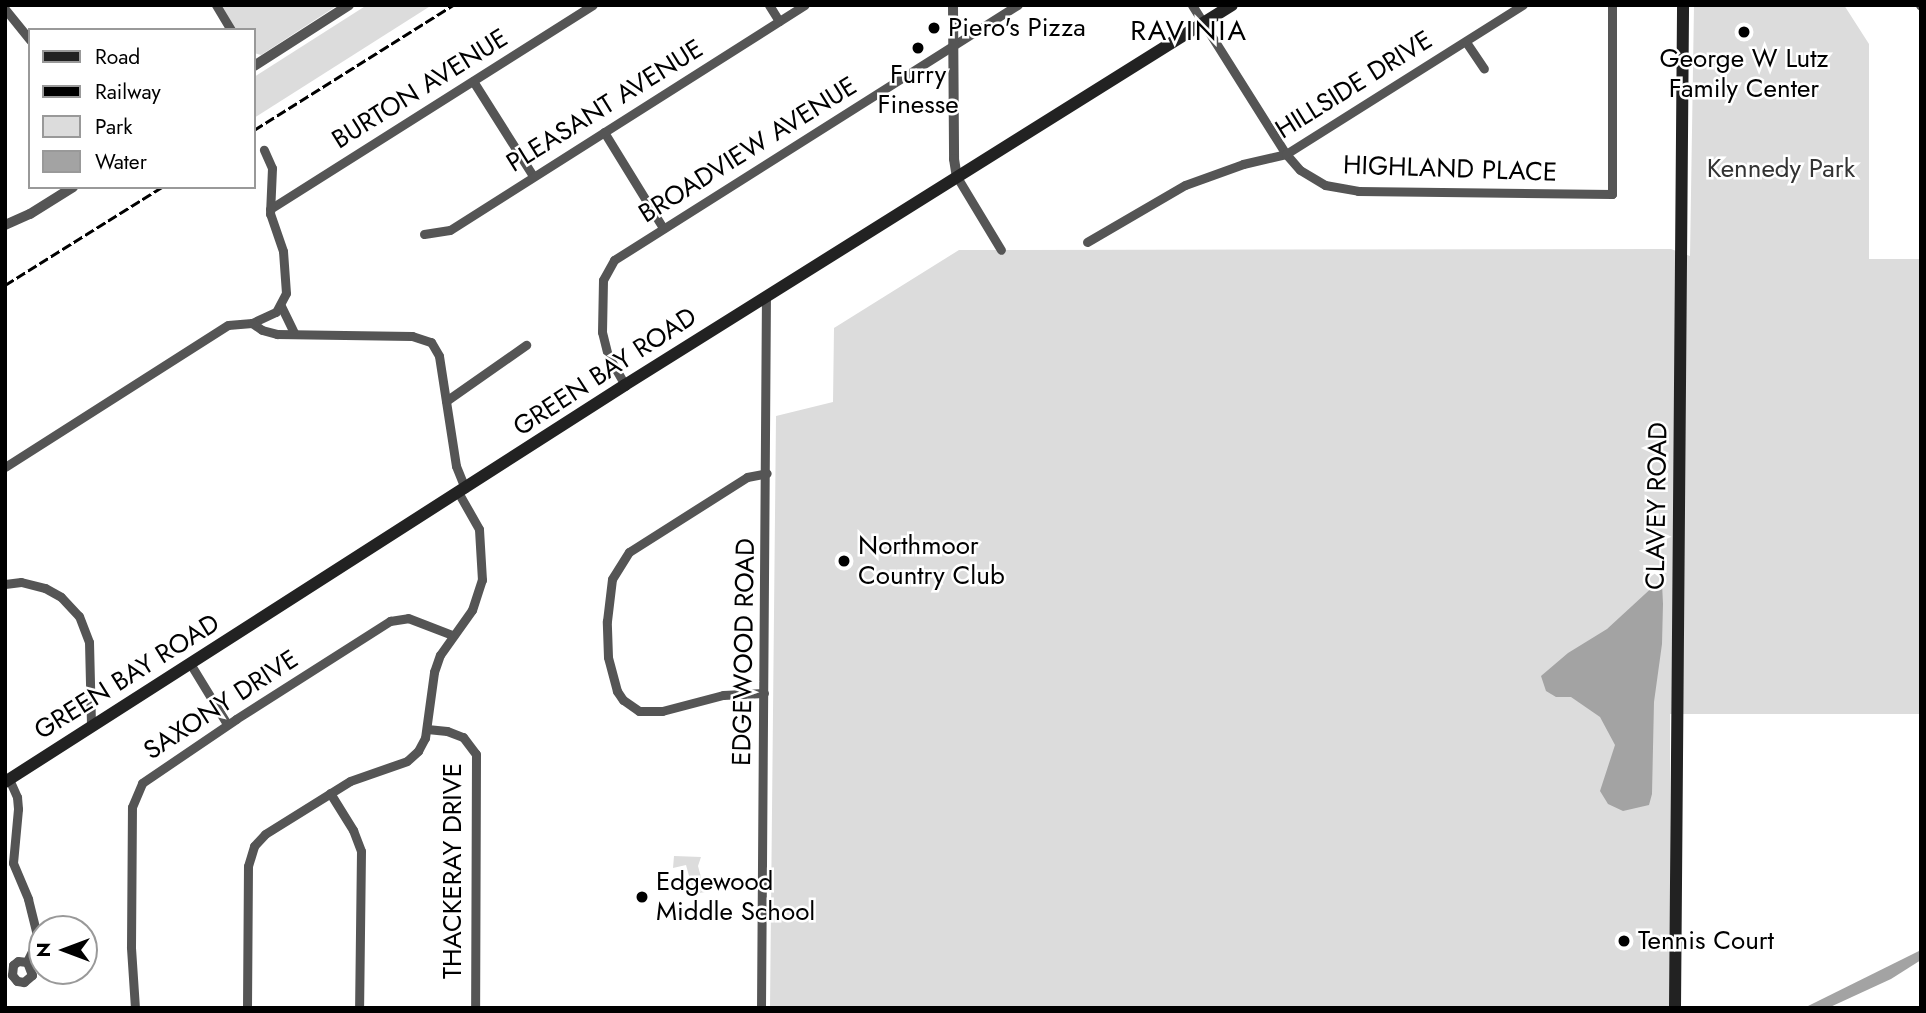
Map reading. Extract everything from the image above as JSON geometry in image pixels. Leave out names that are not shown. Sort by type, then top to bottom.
[{"type":"main road","name":"GREEN BAY ROAD","points":[[7,780],[191,665],[625,385],[1232,5]]},
{"type":"main road","name":"CLAVEY ROAD","points":[[1675,1008],[1683,5]]},
{"type":"street","points":[[216,5],[230,28]]},
{"type":"street","points":[[256,65],[349,5]]},
{"type":"street","name":"BURTON AVENUE","points":[[270,209],[593,5]]},
{"type":"street","points":[[769,5],[779,21]]},
{"type":"street","name":"PLEASANT AVENUE","points":[[424,234],[450,230],[805,5]]},
{"type":"street","points":[[953,5],[957,177],[1001,250]]},
{"type":"street","name":"BROADVIEW AVENUE","points":[[625,385],[603,340],[603,280],[609,266],[618,256],[1018,5]]},
{"type":"street","name":"HIGHLAND PLACE","points":[[1192,5],[1286,154],[1311,177],[1345,190],[1612,194],[1612,5]]},
{"type":"street","name":"HILLSIDE DRIVE","points":[[1087,242],[1185,185],[1243,164],[1286,154],[1523,5]]},
{"type":"street","points":[[5,9],[28,38]]},
{"type":"street","points":[[1466,42],[1484,69]]},
{"type":"street","points":[[473,80],[533,176]]},
{"type":"street","points":[[604,132],[663,228]]},
{"type":"street","points":[[5,467],[228,325],[252,323],[270,316],[281,306],[286,293],[285,262],[270,209],[272,169],[264,150]]},
{"type":"street","points":[[5,225],[30,214],[70,189]]},
{"type":"street","name":"EDGEWOOD ROAD","points":[[761,1008],[767,473],[766,297]]},
{"type":"street","points":[[281,306],[294,333]]},
{"type":"street","name":"THACKERAY DRIVE","points":[[252,323],[270,332],[425,339],[439,356],[456,466],[462,490],[479,529],[482,580],[472,610],[452,635],[434,672],[427,729],[447,730],[463,737],[476,754],[475,1008]]},
{"type":"street","points":[[446,401],[526,345]]},
{"type":"street","points":[[764,693],[723,695],[662,710],[639,711],[623,700],[617,691],[608,657],[607,632],[612,579],[629,552],[753,474],[767,473]]},
{"type":"street","points":[[5,584],[22,582],[45,588],[61,597],[79,615],[89,642],[91,726]]},
{"type":"street","name":"SAXONY DRIVE","points":[[135,1008],[131,924],[134,798],[147,777],[390,621],[408,618],[452,635]]},
{"type":"street","points":[[191,665],[227,724]]},
{"type":"street","points":[[247,1008],[248,866],[251,852],[265,834],[330,793],[355,779],[407,761],[418,751],[427,729]]},
{"type":"street","points":[[7,780],[17,797],[18,809],[13,863],[28,899],[38,939],[27,962]]},
{"type":"street","points":[[330,793],[358,838],[360,851],[359,1008]]},
{"type":"green space","points":[[221,5],[338,5],[261,55],[256,54],[256,28],[234,28]]},
{"type":"green space","points":[[367,5],[432,5],[256,117],[256,76]]},
{"type":"green space","name":"Northmoor Country Club","points":[[1694,5],[1844,5],[1869,44],[1869,259],[1921,259],[1921,714],[1670,714],[1670,1008],[770,1008],[776,416],[833,402],[834,328],[959,250],[1671,249],[1690,256]]},
{"type":"green space","points":[[674,856],[701,857],[698,866],[705,892],[694,894],[686,865],[673,868]]},
{"type":"water","points":[[1657,583],[1662,583],[1663,604],[1662,644],[1654,702],[1652,794],[1649,805],[1623,811],[1608,804],[1600,791],[1615,745],[1600,717],[1571,697],[1556,697],[1546,691],[1541,676],[1568,653],[1607,629]]},
{"type":"water","points":[[1921,950],[1921,960],[1891,979],[1828,1008],[1804,1008]]},
{"type":"railway","points":[[256,129],[453,5]]},
{"type":"railway","points":[[5,285],[159,189]]},
{"type":"place","name":"Piero's Pizza","points":[[934,28]]},
{"type":"place","name":"George W Lutz Family Center","points":[[1744,32]]},
{"type":"place","name":"Furry Finesse","points":[[918,48]]},
{"type":"place","name":"Northmoor Country Club","points":[[844,561]]},
{"type":"place","name":"Edgewood Middle School","points":[[642,897]]},
{"type":"place","name":"Tennis Court","points":[[1624,941]]},
{"type":"district","name":"RAVINIA","points":[[1189,31]]},
{"type":"park label","name":"Kennedy Park","points":[[1781,169]]}]
